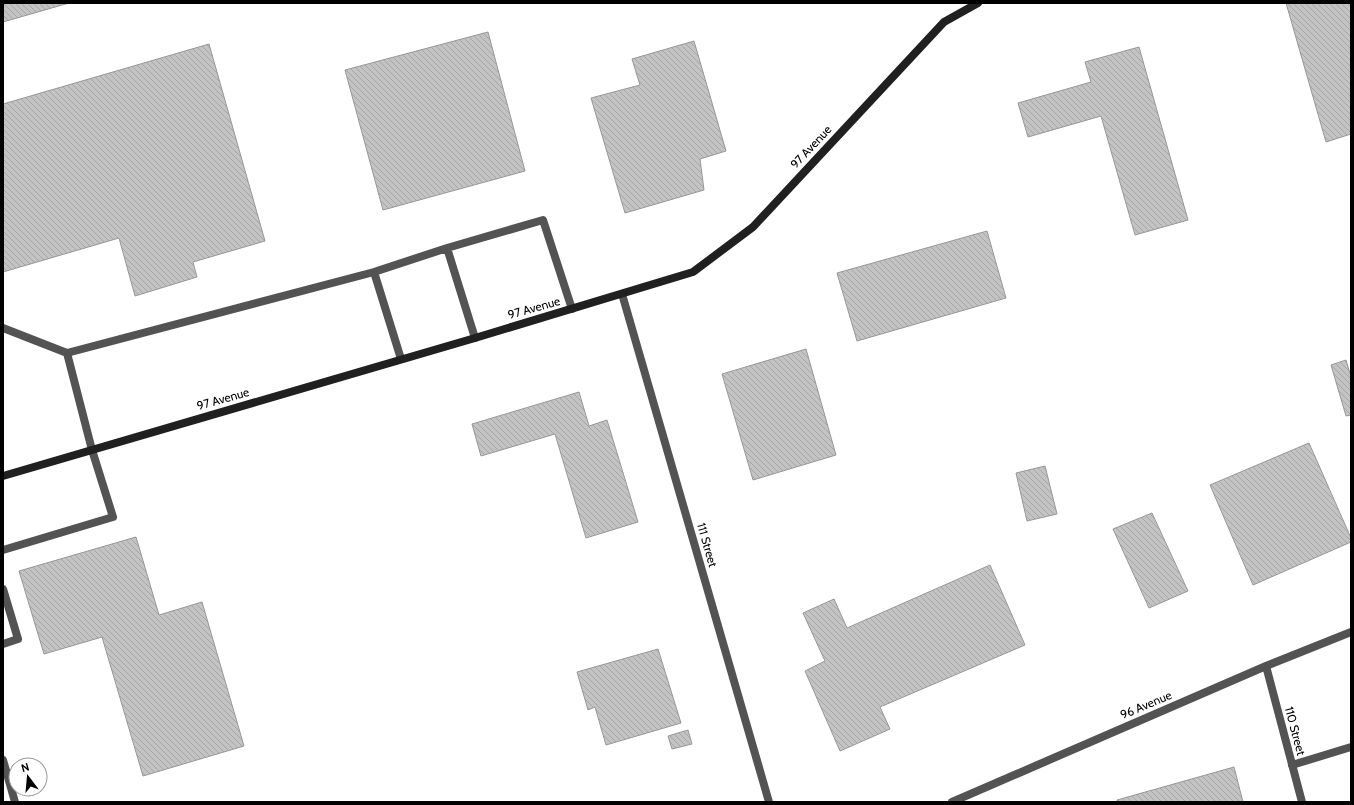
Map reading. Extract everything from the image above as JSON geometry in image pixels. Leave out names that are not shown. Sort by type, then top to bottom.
[{"type":"street","name":"97 Avenue","points":[[3,476],[475,338],[693,272],[753,227],[944,22],[978,3]]},
{"type":"street","points":[[3,328],[67,353],[374,272],[447,248],[543,220],[572,309]]},
{"type":"street","points":[[447,248],[475,338]]},
{"type":"street","points":[[374,272],[401,359]]},
{"type":"street","name":"111 Street","points":[[622,294],[769,802]]},
{"type":"street","points":[[3,550],[113,518],[92,450],[67,353]]},
{"type":"street","points":[[3,589],[18,639],[3,644]]},
{"type":"street","name":"96 Avenue","points":[[952,802],[1266,666],[1351,632]]},
{"type":"street","name":"110 Street","points":[[1266,666],[1302,802]]},
{"type":"street","points":[[1292,765],[1351,747]]},
{"type":"street","points":[[3,760],[15,802]]},
{"type":"building","points":[[3,3],[69,3],[3,22]]},
{"type":"building","points":[[1286,3],[1351,3],[1351,134],[1326,142]]},
{"type":"building","points":[[488,32],[525,171],[383,210],[345,70]]},
{"type":"building","points":[[694,41],[726,151],[700,159],[704,190],[625,213],[591,98],[640,85],[632,59]]},
{"type":"building","points":[[209,44],[265,241],[193,262],[197,277],[135,296],[119,238],[3,272],[3,104]]},
{"type":"building","points":[[1139,47],[1188,220],[1135,235],[1101,116],[1028,137],[1018,103],[1091,82],[1085,62]]},
{"type":"building","points":[[987,231],[1006,298],[857,341],[837,273]]},
{"type":"building","points":[[806,349],[836,455],[753,480],[722,374]]},
{"type":"building","points":[[1346,360],[1351,377],[1351,415],[1346,416],[1331,365]]},
{"type":"building","points":[[579,392],[589,426],[607,420],[638,522],[586,538],[555,434],[481,456],[472,424]]},
{"type":"building","points":[[1309,443],[1351,538],[1351,542],[1253,585],[1210,485]]},
{"type":"building","points":[[1045,466],[1057,514],[1027,521],[1016,473]]},
{"type":"building","points":[[1152,513],[1188,591],[1149,608],[1113,529]]},
{"type":"building","points":[[136,537],[159,615],[202,602],[244,746],[143,776],[102,637],[44,654],[19,571]]},
{"type":"building","points":[[990,565],[1025,645],[880,707],[890,729],[840,751],[805,671],[825,661],[803,613],[834,599],[847,628]]},
{"type":"building","points":[[658,649],[681,723],[606,745],[595,707],[588,710],[577,672]]},
{"type":"building","points":[[688,730],[692,744],[672,749],[668,736]]},
{"type":"building","points":[[1234,767],[1243,802],[1118,802],[1117,800]]}]
